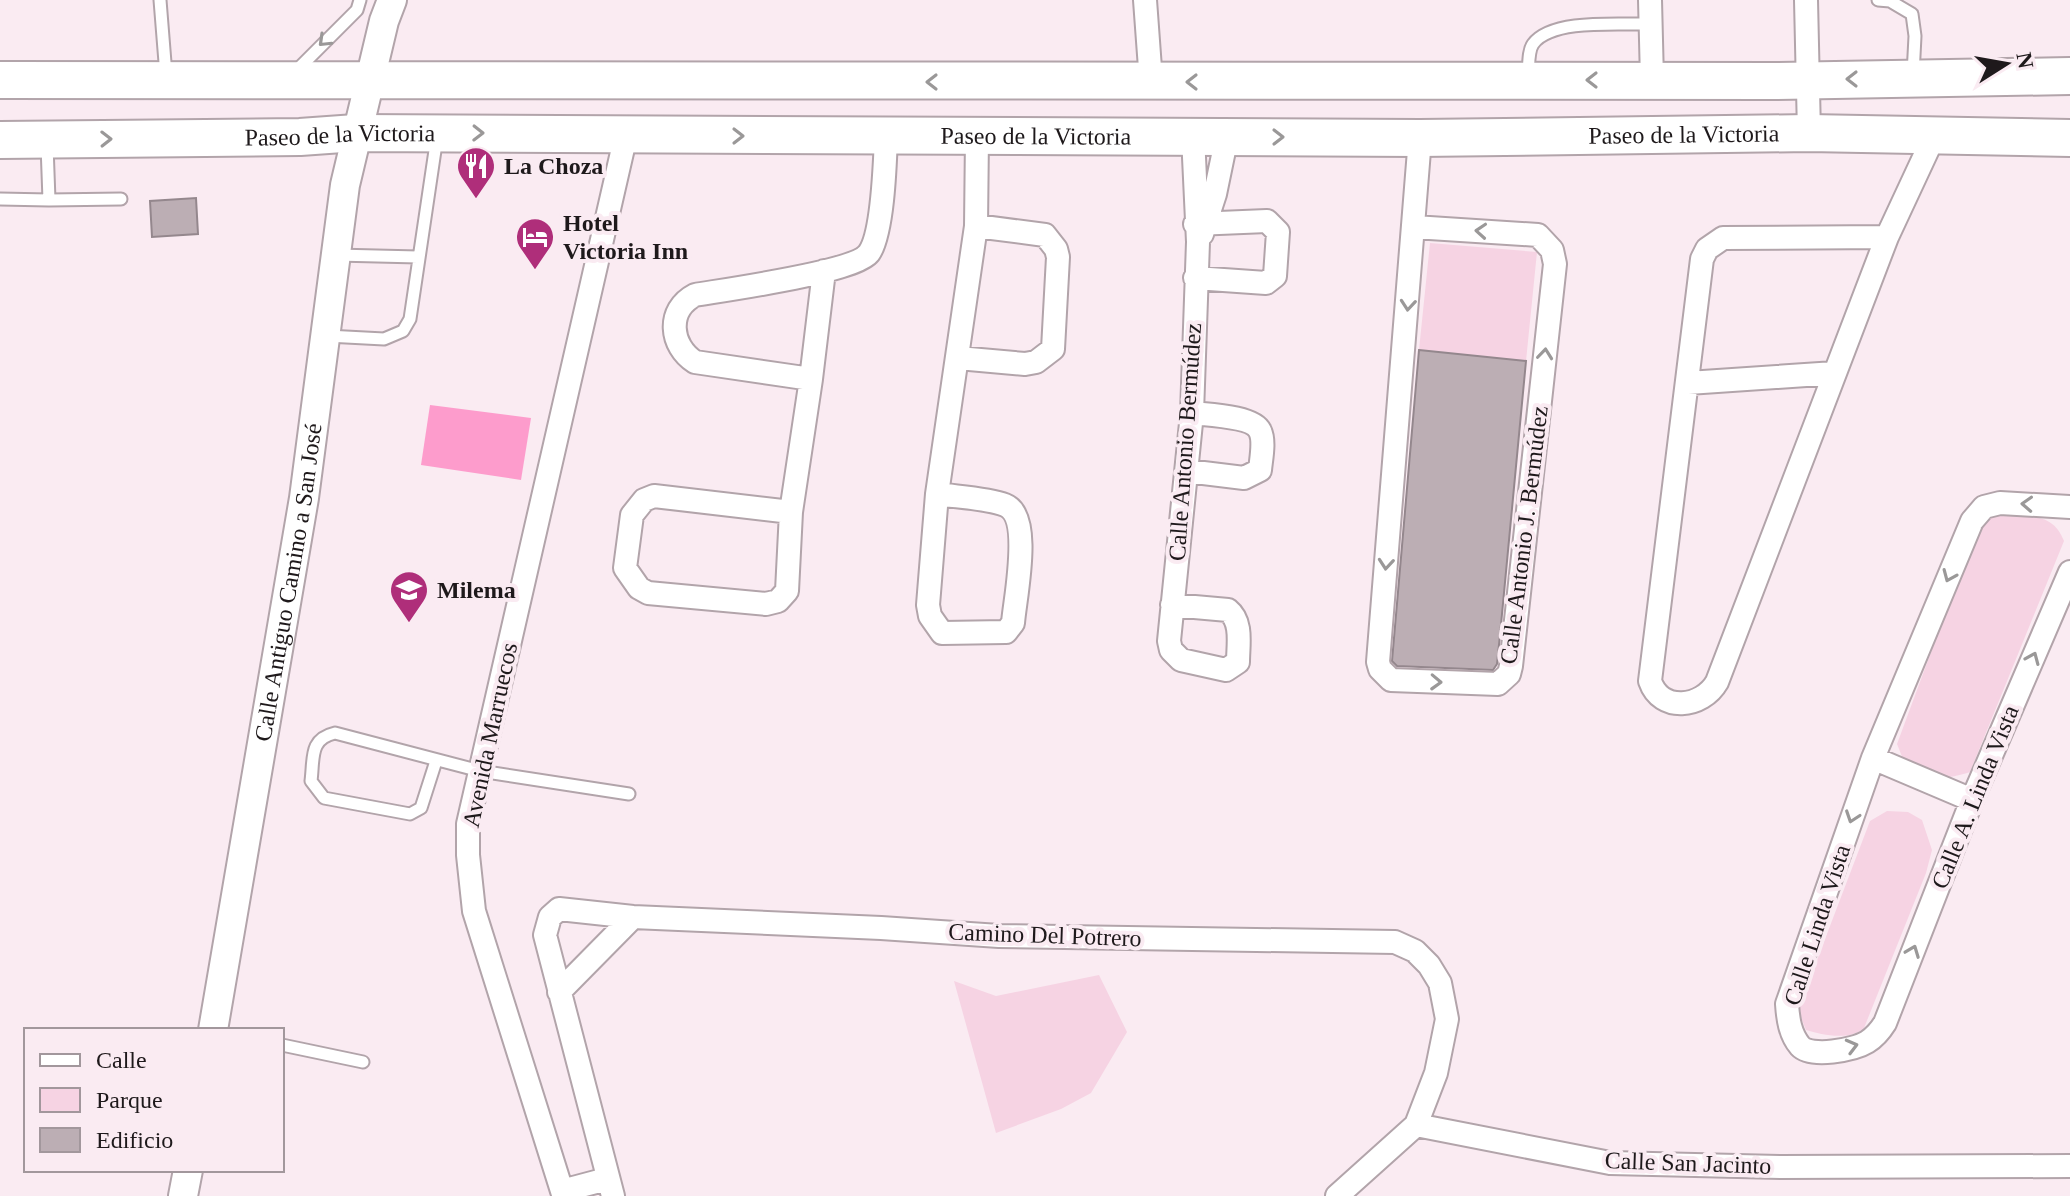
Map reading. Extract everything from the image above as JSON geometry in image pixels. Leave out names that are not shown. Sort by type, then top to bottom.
[{"type":"main road","points":[[0,80],[1151,82],[2070,76]]},
{"type":"main road","points":[[2009,136],[2010,78]]},
{"type":"main road","name":"Paseo de la Victoria","points":[[0,140],[300,137],[356,133],[1420,138],[1809,133],[2070,138]]},
{"type":"street","name":"Calle Antiguo Camino a San José","points":[[213,1028],[304,498],[345,185],[392,0]]},
{"type":"street","points":[[1145,0],[1151,82]]},
{"type":"street","points":[[1650,0],[1652,80]]},
{"type":"street","points":[[1806,0],[1809,133]]},
{"type":"street","points":[[1887,237],[1723,238],[1713,242],[1702,259],[1650,681],[1658,697],[1664,701],[1697,702],[1711,692],[1717,682],[1887,237],[1935,134]]},
{"type":"street","name":"Avenida Marruecos","points":[[559,909],[550,917],[545,935],[610,1187],[562,1191],[474,911],[468,824],[626,135]]},
{"type":"street","points":[[811,379],[695,362],[680,351],[676,342],[676,316],[685,300],[695,295],[824,271],[868,254],[876,236],[886,136]]},
{"type":"street","points":[[937,494],[1006,505],[1015,513],[1022,533],[1013,623],[1006,632],[942,633],[930,616],[928,605],[937,494],[976,226],[977,136]]},
{"type":"street","name":"Calle Antonio Bermúdez","points":[[1172,605],[1228,610],[1232,613],[1238,622],[1238,662],[1226,670],[1181,660],[1171,650],[1169,641],[1172,605],[1187,471],[1192,413],[1195,278],[1210,136]]},
{"type":"street","name":"Calle Antonio Bermúdez","points":[[1200,230],[1210,136]]},
{"type":"street","name":"Calle Antonio J. Bermúdez","points":[[1414,227],[1538,235],[1552,250],[1555,264],[1511,666],[1509,674],[1498,684],[1391,680],[1380,669],[1378,662],[1420,138]]},
{"type":"street","points":[[1195,278],[1261,284],[1275,276],[1278,232],[1271,223],[1200,230]]},
{"type":"street","points":[[958,358],[1025,364],[1036,362],[1053,349],[1058,257],[1051,241],[1045,235],[976,226]]},
{"type":"street","points":[[791,512],[654,496],[637,506],[632,515],[625,568],[631,580],[648,593],[773,603],[787,591],[791,512],[824,271]]},
{"type":"street","points":[[1688,383],[1835,373]]},
{"type":"street","points":[[1187,471],[1249,477],[1260,470],[1261,431],[1250,421],[1192,413]]},
{"type":"street","name":"Calle Linda Vista","points":[[1885,1023],[1867,1042],[1835,1051],[1811,1052],[1802,1048],[1794,1036],[1788,1021],[1787,1004],[1873,758],[1977,513],[1984,507],[2000,503],[2070,507]]},
{"type":"street","name":"Calle A. Linda Vista","points":[[1885,1023],[1972,800],[2070,572]]},
{"type":"street","points":[[1873,758],[1972,800]]},
{"type":"street","name":"Camino Del Potrero","points":[[559,909],[633,917],[999,936],[1395,942],[1415,951],[1429,965],[1440,983],[1447,1019],[1436,1073],[1416,1125]]},
{"type":"street","points":[[559,992],[633,917]]},
{"type":"street","points":[[1337,1196],[1416,1125]]},
{"type":"street","name":"Calle San Jacinto","points":[[1416,1125],[1610,1163],[1781,1167],[2070,1166]]},
{"type":"street","points":[[183,1196],[188,1172]]},
{"type":"lane","points":[[160,0],[166,79]]},
{"type":"lane","points":[[286,82],[321,43],[357,10],[360,0]]},
{"type":"lane","points":[[1878,0],[1890,1],[1912,14],[1915,36],[1913,79]]},
{"type":"lane","points":[[1528,80],[1531,46],[1543,34],[1566,26],[1651,24]]},
{"type":"lane","points":[[325,336],[384,339],[403,331],[410,319],[438,133]]},
{"type":"lane","points":[[47,140],[49,200]]},
{"type":"lane","points":[[0,199],[121,199]]},
{"type":"lane","points":[[336,255],[418,257]]},
{"type":"lane","points":[[436,761],[421,808],[410,814],[324,798],[311,781],[316,742],[323,736],[335,733],[480,771],[629,794]]},
{"type":"lane","points":[[284,1045],[363,1062]]},
{"type":"green space","points":[[1430,243],[1537,252],[1526,361],[1419,350]]},
{"type":"green space","points":[[2009,514],[2049,522],[2060,532],[2064,541],[1970,772],[1946,778],[1922,776],[1908,767],[1897,744],[1980,520],[1991,515]]},
{"type":"green space","points":[[1887,811],[1908,812],[1922,820],[1932,850],[1926,873],[1864,1028],[1844,1036],[1806,1030],[1798,1010],[1870,821]]},
{"type":"green space","points":[[1099,975],[1127,1032],[1091,1093],[1061,1109],[996,1133],[954,981],[996,996]]},
{"type":"shaded area","points":[[430,405],[531,418],[521,480],[421,465]]},
{"type":"building","points":[[196,198],[198,234],[152,237],[150,201]]},
{"type":"building","points":[[1419,350],[1526,361],[1497,664],[1493,670],[1397,666],[1392,661]]},
{"type":"place","name":"La Choza","points":[[476,200]]},
{"type":"place","name":"Hotel Victoria Inn","points":[[535,271]]},
{"type":"place","name":"Milema","points":[[409,624]]}]
